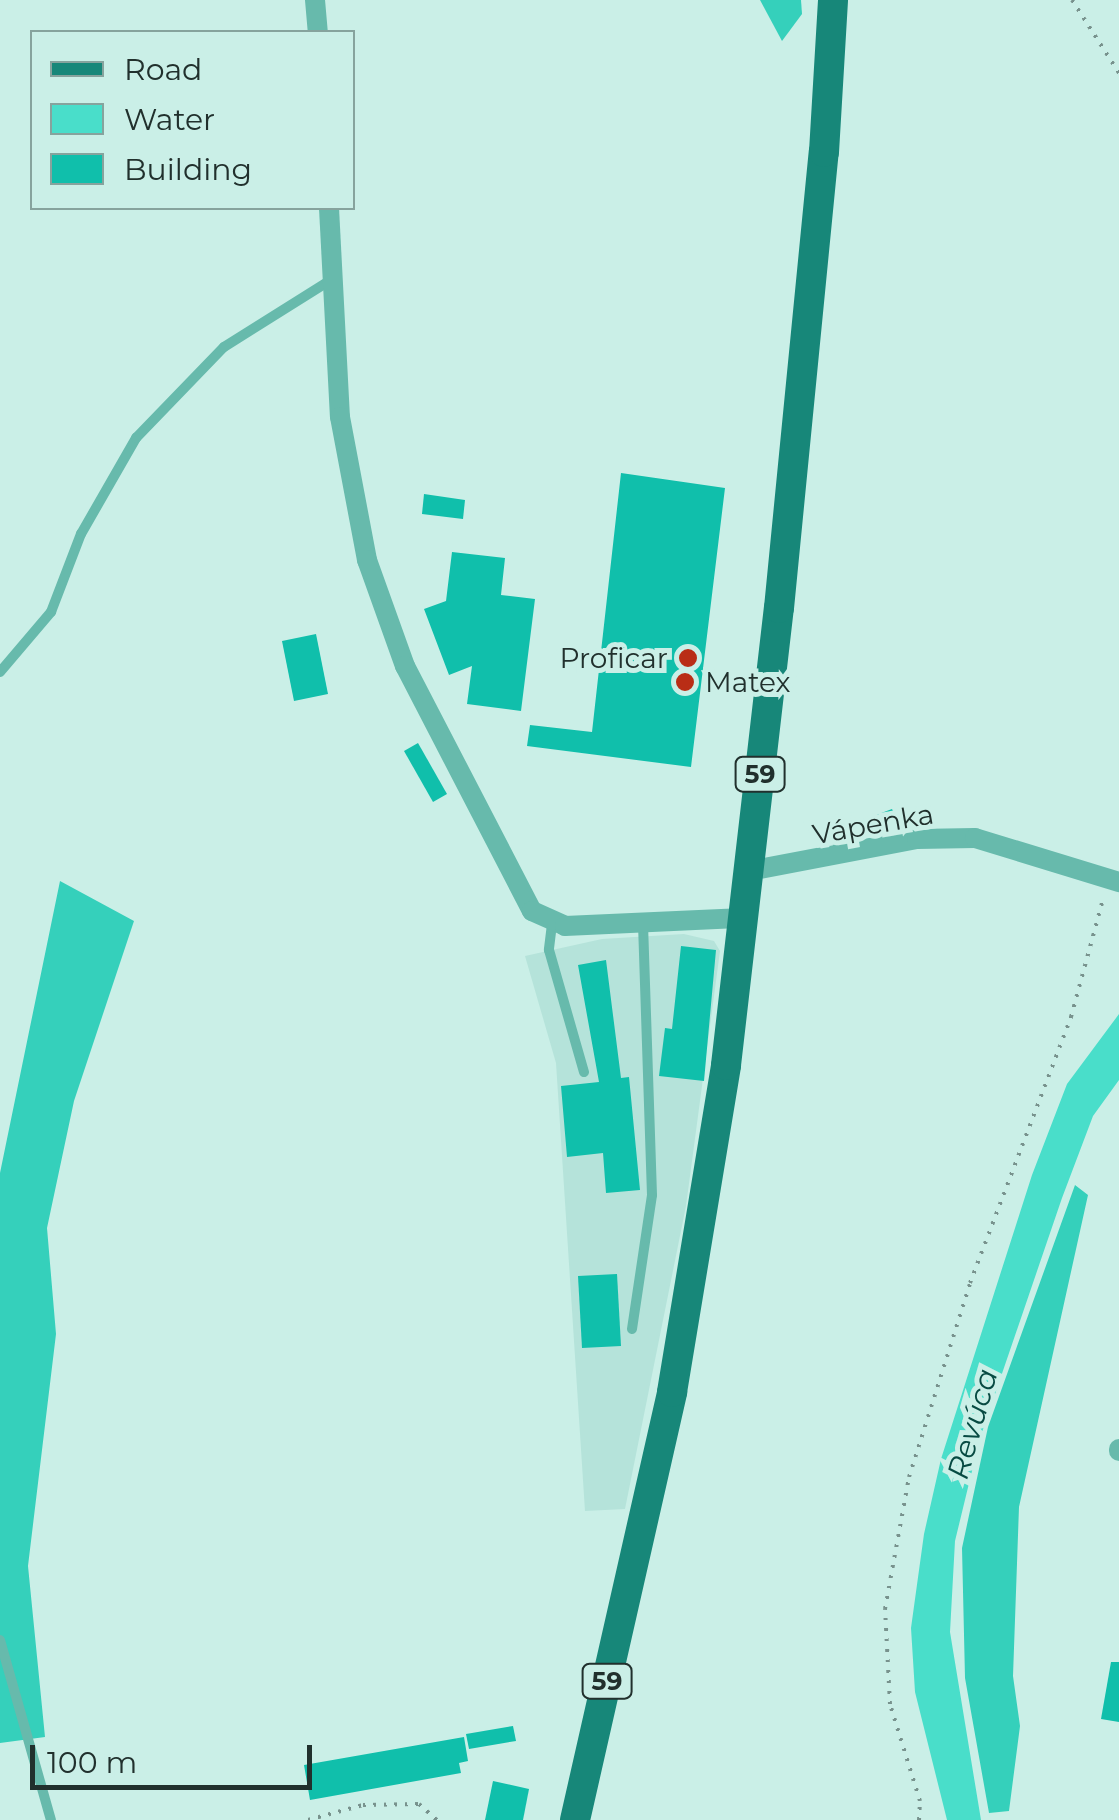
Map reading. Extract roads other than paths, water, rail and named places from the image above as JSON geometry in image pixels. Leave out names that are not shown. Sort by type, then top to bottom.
[{"type":"main road","name":"59","points":[[575,1820],[639,1542],[688,1302],[744,918],[824,152],[833,0]]},
{"type":"street","points":[[315,0],[318,30]]},
{"type":"street","points":[[328,210],[340,418],[374,578],[405,666],[532,911],[552,924],[744,918]]},
{"type":"street","name":"Vápenka","points":[[750,871],[917,839],[975,838],[1115,880]]},
{"type":"lane","points":[[0,672],[51,612],[81,534],[136,438],[224,348],[332,279]]},
{"type":"lane","points":[[632,1329],[652,1195],[643,922]]},
{"type":"lane","points":[[552,924],[549,950],[584,1072]]},
{"type":"lane","points":[[0,1640],[51,1820]]},
{"type":"water","name":"Revúca","points":[[1119,1014],[1119,1080],[1093,1116],[1062,1198],[980,1438],[955,1541],[950,1632],[981,1820],[947,1820],[915,1692],[911,1628],[924,1534],[941,1459],[1032,1175],[1067,1084]]},
{"type":"place","name":"Proficar","points":[[688,658]]},
{"type":"place","name":"Matex","points":[[685,682]]}]
